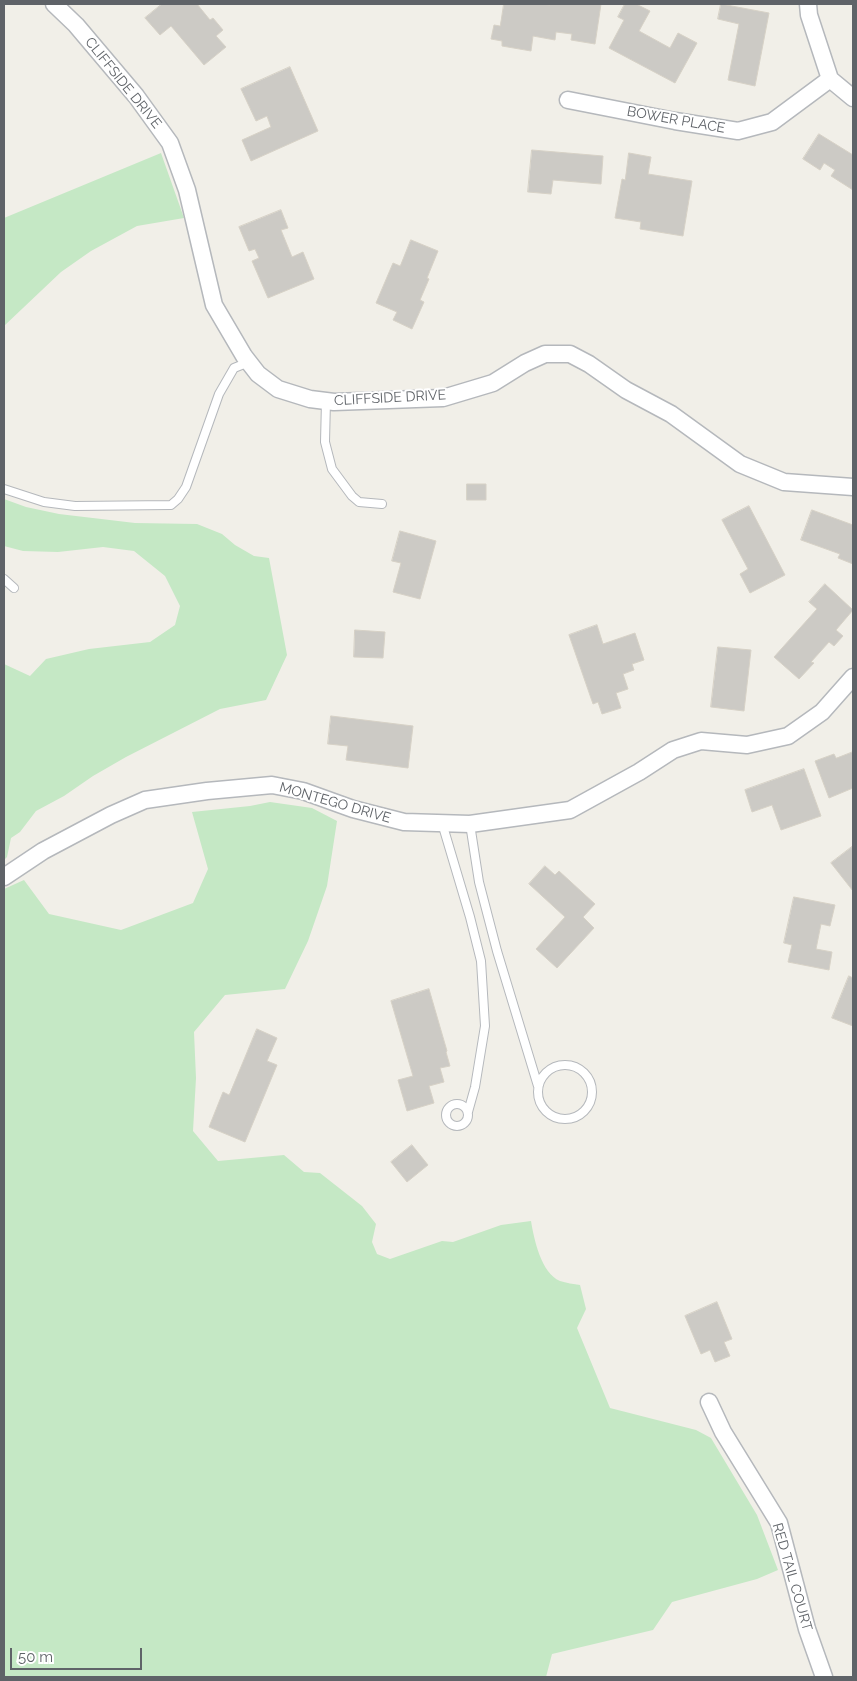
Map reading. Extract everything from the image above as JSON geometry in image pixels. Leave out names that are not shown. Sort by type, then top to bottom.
[{"type":"street","name":"CLIFFSIDE DRIVE","points":[[54,4],[76,25],[136,96],[170,143],[187,190],[214,306],[258,374],[278,389],[310,399],[334,402],[443,398],[493,384],[525,363],[545,354],[570,354],[626,390],[671,414],[740,464],[784,482],[853,487]]},
{"type":"street","points":[[808,4],[809,15],[830,79],[853,98]]},
{"type":"street","name":"BOWER PLACE","points":[[568,100],[738,131],[772,122],[830,79]]},
{"type":"street","name":"MONTEGO DRIVE","points":[[4,877],[43,851],[111,815],[145,800],[208,791],[272,785],[303,791],[353,809],[404,822],[470,824],[570,810],[639,772],[674,750],[701,741],[747,745],[788,736],[822,712],[853,676]]},
{"type":"street","name":"RED TAIL COURT","points":[[709,1402],[723,1432],[779,1523],[807,1629],[824,1677]]},
{"type":"lane","points":[[4,489],[44,502],[76,506],[171,505],[178,500],[186,487],[219,394],[234,368],[249,362]]},
{"type":"lane","points":[[326,401],[325,442],[332,469],[352,496],[359,502],[382,504]]},
{"type":"lane","points":[[4,579],[14,588]]},
{"type":"lane","points":[[442,823],[481,961],[484,1026],[475,1087],[468,1112]]},
{"type":"lane","points":[[470,824],[480,882],[497,951],[538,1086],[538,1096],[541,1105],[555,1117],[573,1118],[582,1113],[592,1098],[592,1088],[585,1073],[570,1065],[553,1067],[541,1078],[538,1086]]},
{"type":"green space","points":[[161,153],[184,218],[137,226],[91,251],[61,272],[4,326],[4,218]]},
{"type":"green space","points":[[4,499],[26,507],[59,514],[135,523],[197,524],[222,534],[235,545],[254,556],[269,558],[287,655],[266,700],[220,709],[93,776],[64,796],[36,811],[20,832],[11,838],[7,857],[4,860],[4,664],[30,676],[46,659],[89,649],[150,642],[175,625],[180,606],[165,576],[134,551],[103,547],[58,552],[23,551],[4,546]]},
{"type":"green space","points":[[270,802],[312,808],[337,821],[327,886],[308,941],[285,989],[225,995],[194,1032],[196,1078],[193,1131],[218,1161],[284,1155],[304,1172],[320,1173],[362,1206],[376,1224],[372,1242],[377,1254],[390,1259],[442,1241],[453,1242],[501,1225],[531,1221],[540,1255],[548,1271],[560,1281],[580,1285],[586,1309],[577,1328],[610,1408],[696,1430],[711,1438],[757,1515],[778,1570],[757,1579],[672,1602],[653,1630],[552,1654],[546,1677],[4,1677],[4,889],[24,880],[49,914],[121,930],[193,903],[208,869],[192,812]]},
{"type":"building","points":[[162,4],[197,4],[210,20],[213,18],[223,30],[216,36],[226,47],[204,65],[171,26],[160,35],[145,18]]},
{"type":"building","points":[[504,4],[601,4],[595,44],[571,40],[572,34],[556,32],[555,40],[533,36],[531,51],[502,46],[502,41],[491,39],[494,25],[500,26]]},
{"type":"building","points":[[625,4],[636,4],[650,11],[639,31],[670,48],[678,33],[697,43],[675,83],[609,48],[624,20],[618,17]]},
{"type":"building","points":[[721,4],[769,13],[755,86],[728,80],[739,24],[718,19]]},
{"type":"building","points":[[290,67],[318,131],[251,161],[242,140],[271,127],[267,116],[256,121],[241,89]]},
{"type":"building","points":[[819,134],[853,155],[853,190],[831,176],[835,170],[824,163],[820,170],[803,159]]},
{"type":"building","points":[[532,150],[603,156],[601,184],[553,180],[551,194],[528,192]]},
{"type":"building","points":[[629,153],[651,157],[648,174],[692,181],[683,236],[640,229],[641,222],[615,218],[622,179],[625,180]]},
{"type":"building","points":[[281,210],[288,228],[281,230],[292,257],[303,252],[314,279],[268,298],[252,261],[259,258],[255,249],[249,251],[239,227]]},
{"type":"building","points":[[411,240],[438,251],[420,300],[424,302],[412,329],[393,320],[397,312],[376,303],[393,263],[400,266]]},
{"type":"building","points":[[467,484],[486,484],[486,500],[467,500]]},
{"type":"building","points":[[749,506],[785,575],[750,593],[740,574],[748,569],[722,520]]},
{"type":"building","points":[[812,510],[853,525],[853,564],[838,558],[840,554],[801,540]]},
{"type":"building","points":[[400,531],[436,541],[420,599],[393,592],[401,563],[392,561]]},
{"type":"building","points":[[825,584],[853,610],[836,630],[843,636],[834,646],[829,642],[811,662],[814,663],[799,679],[774,657],[817,609],[809,602]]},
{"type":"building","points":[[597,625],[603,644],[635,633],[644,660],[632,664],[634,670],[623,674],[628,689],[616,693],[621,708],[602,714],[598,702],[593,704],[569,635]]},
{"type":"building","points":[[355,630],[385,632],[383,658],[354,657]]},
{"type":"building","points":[[718,647],[751,650],[744,711],[711,707]]},
{"type":"building","points":[[331,716],[413,726],[408,768],[346,760],[348,746],[328,744]]},
{"type":"building","points":[[853,752],[853,788],[829,798],[815,761],[834,754],[836,758]]},
{"type":"building","points":[[804,769],[821,816],[781,830],[772,805],[752,812],[745,790]]},
{"type":"building","points":[[853,846],[853,891],[831,863]]},
{"type":"building","points":[[545,866],[555,875],[559,871],[595,904],[583,917],[594,928],[557,968],[536,949],[565,917],[529,884]]},
{"type":"building","points":[[794,897],[835,905],[830,926],[821,924],[816,949],[832,952],[829,970],[788,962],[792,945],[784,943]]},
{"type":"building","points":[[849,976],[853,978],[853,1026],[832,1018]]},
{"type":"building","points":[[429,989],[450,1066],[440,1068],[444,1082],[429,1086],[434,1103],[407,1111],[398,1080],[413,1076],[391,1001]]},
{"type":"building","points":[[257,1029],[277,1038],[267,1061],[277,1065],[245,1142],[209,1127],[223,1092],[229,1095]]},
{"type":"building","points":[[412,1145],[428,1165],[407,1182],[391,1162]]},
{"type":"building","points":[[717,1302],[732,1339],[724,1342],[730,1356],[715,1362],[710,1350],[701,1354],[685,1316]]}]
